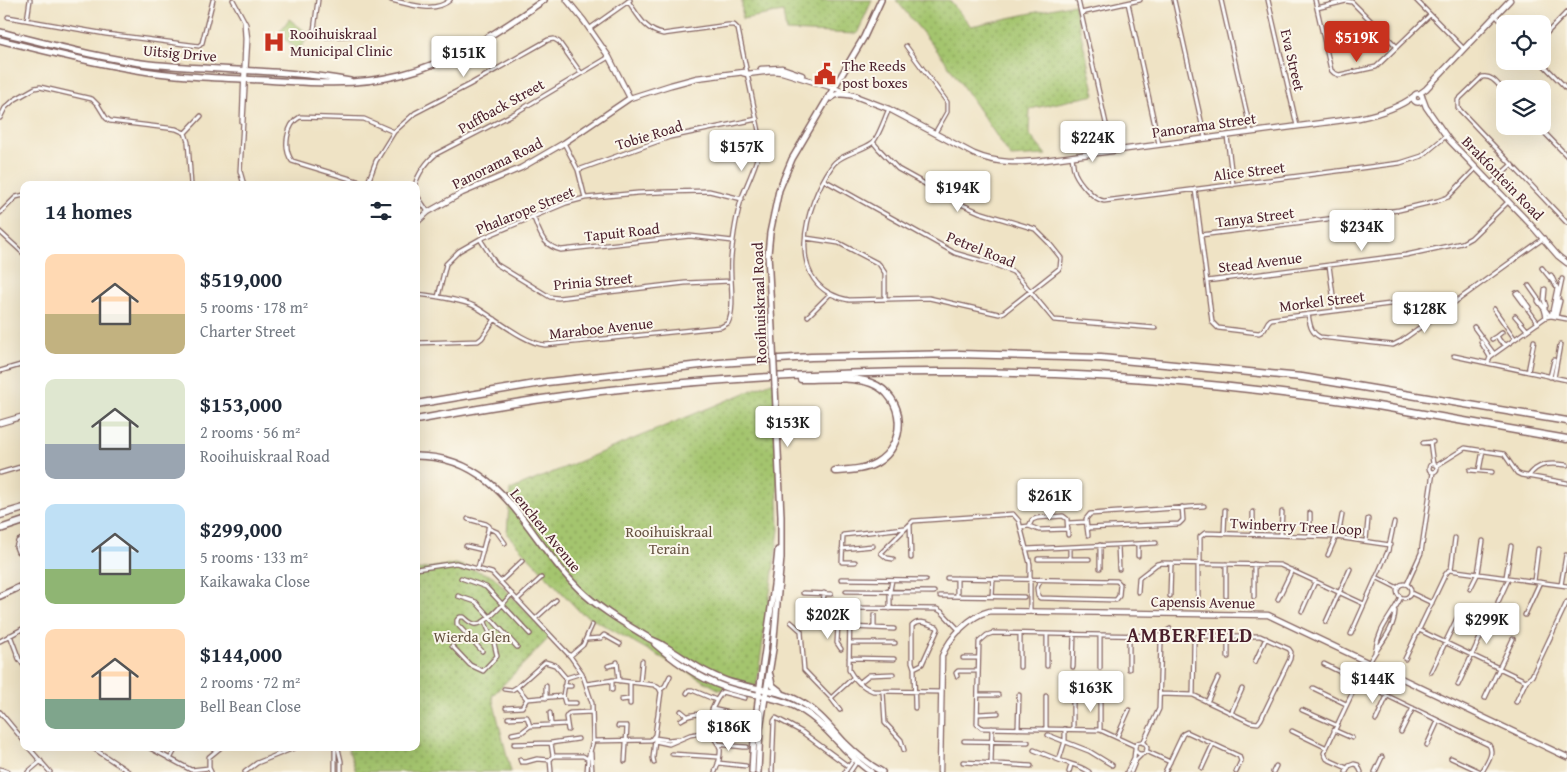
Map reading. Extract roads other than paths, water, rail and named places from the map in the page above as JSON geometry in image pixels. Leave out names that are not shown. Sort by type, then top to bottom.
[{"type":"highway","points":[[420,403],[547,382],[719,363],[811,357],[969,354],[1101,358],[1302,377],[1567,421]]},
{"type":"highway","points":[[420,419],[550,398],[627,388],[687,383],[811,374],[1024,373],[1104,376],[1225,386],[1380,407],[1567,439]]},
{"type":"highway","points":[[687,383],[701,384],[781,379],[851,379],[878,386],[893,400],[898,413],[898,433],[893,447],[875,464],[855,470],[835,471]]},
{"type":"highway","points":[[0,516],[20,509]]},
{"type":"highway","points":[[0,529],[20,522]]},
{"type":"main road","name":"Uitsig Drive","points":[[0,41],[87,62],[138,71],[319,84],[360,82],[400,75],[440,63],[472,46],[539,0]]},
{"type":"main road","name":"Uitsig Drive","points":[[497,30],[503,28],[544,0]]},
{"type":"main road","name":"Rooihuiskraal Road","points":[[758,772],[760,736],[775,632],[781,558],[781,510],[768,254],[770,233],[774,209],[792,159],[823,107],[852,52],[869,26],[881,0]]},
{"type":"main road","name":"Uitsig Drive","points":[[0,32],[120,60],[171,66],[319,75],[360,82]]},
{"type":"main road","points":[[823,107],[831,97],[837,94],[856,96]]},
{"type":"main road","name":"Lenchen Avenue","points":[[420,456],[440,458],[459,464],[492,483],[579,589],[605,610],[714,676],[785,695],[800,702],[819,714],[853,751],[882,772]]},
{"type":"main road","name":"Rooihuiskraal Road","points":[[752,772],[759,695],[776,578],[781,510]]},
{"type":"main road","points":[[0,596],[20,586]]},
{"type":"main road","name":"Lenchen Avenue","points":[[649,638],[694,673],[716,684],[790,704],[808,714],[818,721],[856,760],[871,772]]},
{"type":"main road","points":[[770,669],[772,685],[785,695]]},
{"type":"street","points":[[27,20],[30,0]]},
{"type":"street","points":[[8,17],[106,34],[200,46],[212,0]]},
{"type":"street","points":[[233,0],[244,20],[246,70],[240,171],[243,181]]},
{"type":"street","points":[[318,0],[314,30],[316,35],[320,37],[363,35]]},
{"type":"street","points":[[391,0],[432,8],[450,0]]},
{"type":"street","points":[[568,0],[609,57],[630,98]]},
{"type":"street","points":[[1078,0],[1112,150]]},
{"type":"street","points":[[1081,13],[1140,0]]},
{"type":"street","points":[[1174,0],[1204,138]]},
{"type":"street","points":[[1221,0],[1250,132]]},
{"type":"street","name":"Eva Street","points":[[1268,0],[1297,126]]},
{"type":"street","points":[[1315,0],[1330,66],[1333,72],[1341,75],[1376,67],[1430,16]]},
{"type":"street","points":[[1416,0],[1463,48]]},
{"type":"street","points":[[1419,98],[1463,48],[1510,0]]},
{"type":"street","points":[[589,29],[629,1],[649,29],[657,33],[663,34],[728,25],[734,25],[738,29],[761,145],[737,214],[731,260],[731,281]]},
{"type":"street","points":[[1317,8],[1346,1],[1352,2],[1398,47]]},
{"type":"street","points":[[1128,3],[1159,144]]},
{"type":"street","points":[[1551,29],[1567,12]]},
{"type":"street","points":[[368,181],[376,161],[394,132],[419,111],[548,40],[554,39],[559,42],[581,73]]},
{"type":"street","points":[[906,46],[947,102],[948,112],[935,133]]},
{"type":"street","name":"Puffback Street","points":[[416,181],[418,176],[436,154],[515,113],[609,57]]},
{"type":"street","points":[[1549,70],[1567,88]]},
{"type":"street","name":"Panorama Street","points":[[614,109],[630,98],[697,78],[777,71],[811,80],[889,109],[985,159],[996,162],[1017,163],[1369,116],[1419,98]]},
{"type":"street","points":[[1496,82],[1492,78],[1486,76],[1480,79],[1458,100],[1458,108],[1510,165],[1567,222]]},
{"type":"street","points":[[1563,84],[1567,80]]},
{"type":"street","points":[[0,118],[5,108],[14,100],[35,88],[40,87],[92,99],[110,121],[176,129],[185,133],[188,142],[191,181]]},
{"type":"street","name":"Brakfontein Road","points":[[1419,98],[1446,136],[1544,238],[1558,256],[1567,263]]},
{"type":"street","name":"Panorama Road","points":[[420,219],[428,212],[468,190],[521,168],[564,143],[614,109]]},
{"type":"street","points":[[873,142],[898,169],[963,205],[979,212],[1035,229],[1049,242],[1061,258],[1061,267],[1031,292],[999,314],[929,298],[848,300],[830,294],[816,282],[809,272],[805,257],[810,212],[824,180],[835,162],[873,142],[889,109]]},
{"type":"street","points":[[185,133],[201,116]]},
{"type":"street","points":[[354,181],[292,161],[286,152],[291,123],[300,117],[362,118],[394,132]]},
{"type":"street","name":"Tobie Road","points":[[578,170],[668,138],[757,119]]},
{"type":"street","points":[[1227,135],[1233,185]]},
{"type":"street","points":[[1547,135],[1567,156]]},
{"type":"street","name":"Alice Street","points":[[1072,156],[1076,175],[1094,197],[1100,200],[1109,200],[1400,163],[1421,157],[1446,136]]},
{"type":"street","points":[[564,143],[578,170],[585,198]]},
{"type":"street","points":[[1491,183],[1510,165]]},
{"type":"street","name":"Tanya Street","points":[[1201,235],[1398,210],[1437,201],[1448,197],[1476,168]]},
{"type":"street","name":"Petrel Road","points":[[824,180],[955,253],[1013,272],[1054,320],[1155,328]]},
{"type":"street","points":[[1195,190],[1207,281]]},
{"type":"street","name":"Phalarope Street","points":[[438,297],[446,264],[459,251],[480,239],[566,203],[585,198],[638,193],[706,191],[742,199]]},
{"type":"street","points":[[0,213],[16,197],[20,196]]},
{"type":"street","points":[[420,200],[428,212]]},
{"type":"street","name":"Stead Avenue","points":[[1207,281],[1419,253],[1467,241],[1508,202]]},
{"type":"street","name":"Tapuit Road","points":[[533,216],[543,239],[548,244],[561,250],[690,236],[733,241]]},
{"type":"street","points":[[0,232],[20,250]]},
{"type":"street","points":[[806,238],[839,243],[879,264],[885,273],[885,298]]},
{"type":"street","points":[[1308,314],[1312,331],[1320,337],[1390,346],[1401,341],[1544,238]]},
{"type":"street","name":"Prinia Street","points":[[480,239],[496,264],[550,297],[558,298],[685,283],[731,281]]},
{"type":"street","points":[[1330,265],[1335,310]]},
{"type":"street","points":[[1542,268],[1557,288]]},
{"type":"street","points":[[1551,275],[1557,288],[1552,316]]},
{"type":"street","points":[[1552,316],[1562,280]]},
{"type":"street","name":"Maraboe Avenue","points":[[420,295],[471,305],[531,341],[546,345],[721,327],[728,323],[732,314],[731,281]]},
{"type":"street","name":"Morkel Street","points":[[1207,281],[1212,322],[1220,329],[1258,333],[1265,330],[1271,319],[1422,300],[1433,303],[1440,312]]},
{"type":"street","points":[[1529,286],[1552,316]]},
{"type":"street","points":[[1545,290],[1544,302],[1547,310]]},
{"type":"street","points":[[1518,293],[1539,322]]},
{"type":"street","points":[[808,316],[830,294]]},
{"type":"street","points":[[1538,301],[1552,316],[1567,319]]},
{"type":"street","points":[[1480,362],[1539,322],[1552,316],[1560,301]]},
{"type":"street","points":[[1494,308],[1515,338]]},
{"type":"street","points":[[1515,316],[1527,330]]},
{"type":"street","points":[[420,343],[478,341],[495,319]]},
{"type":"street","points":[[1474,328],[1491,356]]},
{"type":"street","points":[[1492,339],[1502,332]]},
{"type":"street","points":[[1497,336],[1501,348]]},
{"type":"street","points":[[1500,341],[1506,345]]},
{"type":"street","points":[[1528,372],[1534,341]]},
{"type":"street","points":[[1481,342],[1491,356]]},
{"type":"street","points":[[1552,377],[1560,345]]},
{"type":"street","points":[[1454,356],[1567,380]]},
{"type":"street","points":[[1488,363],[1491,356]]},
{"type":"street","points":[[1552,377],[1554,360]]},
{"type":"street","points":[[0,369],[20,365]]},
{"type":"street","points":[[0,423],[20,417]]},
{"type":"street","points":[[1407,584],[1420,557],[1433,472],[1437,469],[1434,465],[1431,442],[1423,443]]},
{"type":"street","points":[[1434,465],[1464,449],[1483,450],[1504,454],[1518,472],[1528,477],[1567,483]]},
{"type":"street","points":[[1479,471],[1483,450]]},
{"type":"street","points":[[1528,477],[1533,470],[1546,463],[1567,465]]},
{"type":"street","points":[[0,473],[20,467]]},
{"type":"street","points":[[1470,470],[1492,472]]},
{"type":"street","points":[[1088,535],[1086,522],[1087,516],[1091,514],[1204,506]]},
{"type":"street","points":[[1087,528],[1179,524],[1183,520],[1182,507]]},
{"type":"street","points":[[1224,533],[1225,510]]},
{"type":"street","points":[[1253,512],[1253,533]]},
{"type":"street","points":[[1281,534],[1282,512]]},
{"type":"street","points":[[1310,513],[1310,535]]},
{"type":"street","points":[[893,558],[887,558],[881,553],[911,522],[1013,514],[1018,518],[1030,564],[1030,612]]},
{"type":"street","points":[[1328,555],[1337,537],[1342,515]]},
{"type":"street","points":[[1021,528],[1028,526],[1037,518],[1061,516],[1067,518],[1068,535]]},
{"type":"street","points":[[468,519],[487,524],[488,528],[496,532],[505,542]]},
{"type":"street","points":[[1366,541],[1368,519]]},
{"type":"street","points":[[911,522],[911,558]]},
{"type":"street","points":[[1068,523],[1086,522]]},
{"type":"street","points":[[1351,634],[1390,545],[1394,523]]},
{"type":"street","points":[[1028,526],[1039,530],[1068,529]]},
{"type":"street","points":[[478,568],[488,528]]},
{"type":"street","points":[[855,562],[842,562],[843,535],[906,528]]},
{"type":"street","name":"Twinberry Tree Loop","points":[[1199,563],[1201,535],[1205,533],[1310,535],[1390,545]]},
{"type":"street","points":[[1404,659],[1447,573],[1451,570],[1456,538]]},
{"type":"street","points":[[20,540],[16,547],[20,553]]},
{"type":"street","points":[[1470,589],[1478,573],[1483,541]]},
{"type":"street","points":[[1026,549],[1156,543]]},
{"type":"street","points":[[1138,544],[1138,556]]},
{"type":"street","points":[[1100,545],[1100,568]]},
{"type":"street","points":[[1118,545],[1119,569]]},
{"type":"street","points":[[466,546],[483,550]]},
{"type":"street","points":[[842,549],[873,546]]},
{"type":"street","points":[[1498,602],[1508,578],[1511,546]]},
{"type":"street","points":[[1070,547],[1070,559]]},
{"type":"street","points":[[1534,581],[1538,549]]},
{"type":"street","points":[[1561,585],[1566,554]]},
{"type":"street","points":[[1038,559],[1089,559]]},
{"type":"street","points":[[500,582],[522,561]]},
{"type":"street","points":[[420,568],[453,563],[478,568],[493,574],[570,656],[582,672],[591,699],[592,772]]},
{"type":"street","points":[[1170,596],[1171,563]]},
{"type":"street","points":[[1198,596],[1199,563]]},
{"type":"street","points":[[1138,592],[1140,576],[1157,564],[1280,565],[1364,604]]},
{"type":"street","points":[[1226,564],[1226,596]]},
{"type":"street","points":[[1254,564],[1254,597]]},
{"type":"street","points":[[1326,622],[1350,569]]},
{"type":"street","points":[[1278,599],[1292,570]]},
{"type":"street","points":[[1451,570],[1567,586]]},
{"type":"street","points":[[1376,577],[1398,588]]},
{"type":"street","points":[[461,578],[485,586],[530,634]]},
{"type":"street","points":[[517,600],[541,578]]},
{"type":"street","points":[[947,578],[1041,579],[1117,581],[1120,584],[1120,596],[1118,599],[1112,600],[1040,598],[1037,590],[1041,579]]},
{"type":"street","points":[[957,578],[957,596]]},
{"type":"street","points":[[841,579],[926,580]]},
{"type":"street","points":[[890,609],[892,579]]},
{"type":"street","points":[[992,597],[993,579]]},
{"type":"street","points":[[1302,610],[1316,582]]},
{"type":"street","points":[[1525,615],[1540,582]]},
{"type":"street","points":[[1398,588],[1403,584],[1407,584]]},
{"type":"street","points":[[1407,584],[1411,588],[1411,593]]},
{"type":"street","points":[[1398,588],[1398,593],[1401,597]]},
{"type":"street","points":[[846,591],[934,592]]},
{"type":"street","points":[[803,593],[831,594]]},
{"type":"street","points":[[1411,593],[1432,603]]},
{"type":"street","points":[[1401,597],[1407,597],[1411,593]]},
{"type":"street","points":[[482,650],[456,622],[458,618],[463,617],[472,624],[485,622],[512,594]]},
{"type":"street","points":[[824,594],[822,619],[838,624],[850,621]]},
{"type":"street","points":[[458,596],[474,602],[517,647]]},
{"type":"street","points":[[940,596],[1024,598]]},
{"type":"street","points":[[1369,663],[1394,622],[1395,610],[1401,597]]},
{"type":"street","points":[[535,619],[556,600]]},
{"type":"street","points":[[1516,702],[1526,681],[1532,676],[1567,602]]},
{"type":"street","points":[[941,692],[873,691],[859,683],[850,672],[850,612],[854,608],[937,609],[960,631]]},
{"type":"street","points":[[822,610],[839,612]]},
{"type":"street","points":[[1375,652],[1376,642],[1382,628],[1395,610]]},
{"type":"street","name":"Capensis Avenue","points":[[940,772],[942,656],[950,641],[974,617],[987,612],[1266,615],[1567,757]]},
{"type":"street","points":[[1431,672],[1459,614]]},
{"type":"street","points":[[874,615],[874,628]]},
{"type":"street","points":[[452,646],[470,666],[483,671],[497,656],[485,622]]},
{"type":"street","points":[[791,622],[802,631],[804,670],[840,710]]},
{"type":"street","points":[[914,668],[922,665],[938,629],[937,627],[918,622],[913,624],[912,662],[914,668],[915,708]]},
{"type":"street","points":[[838,624],[837,643],[841,649]]},
{"type":"street","points":[[570,656],[583,645],[592,625]]},
{"type":"street","points":[[850,627],[894,628]]},
{"type":"street","points":[[1458,685],[1485,627]]},
{"type":"street","points":[[1159,637],[1170,629]]},
{"type":"street","points":[[0,641],[20,630]]},
{"type":"street","points":[[1419,630],[1526,681]]},
{"type":"street","points":[[1159,637],[1154,635],[1100,634],[993,633],[987,635],[979,642],[978,724],[981,728],[1100,730],[1117,737],[1135,748],[1137,753],[1144,752],[1170,762]]},
{"type":"street","points":[[1020,634],[1020,667]]},
{"type":"street","points":[[1047,634],[1047,666]]},
{"type":"street","points":[[1073,667],[1074,634]]},
{"type":"street","points":[[1100,634],[1100,668]]},
{"type":"street","points":[[587,639],[601,638],[604,635],[620,644]]},
{"type":"street","points":[[1129,668],[1130,635]]},
{"type":"street","points":[[10,636],[20,660]]},
{"type":"street","points":[[1228,636],[1228,657]]},
{"type":"street","points":[[1160,694],[1193,695],[1258,724],[1291,656],[1290,650],[1260,636],[1196,637],[1193,695]]},
{"type":"street","points":[[1143,743],[1159,709],[1159,637]]},
{"type":"street","points":[[1255,662],[1266,638]]},
{"type":"street","points":[[1486,698],[1513,639]]},
{"type":"street","points":[[850,643],[894,643]]},
{"type":"street","points":[[849,658],[894,659]]},
{"type":"street","points":[[963,658],[978,658]]},
{"type":"street","points":[[640,683],[642,661]]},
{"type":"street","points":[[504,689],[511,691],[545,662],[555,665],[566,678]]},
{"type":"street","points":[[608,666],[617,663],[619,681]]},
{"type":"street","points":[[1324,664],[1352,678],[1357,683],[1491,746],[1492,752],[1482,772],[1451,758]]},
{"type":"street","points":[[957,676],[956,673],[958,671],[978,671]]},
{"type":"street","points":[[566,678],[582,672]]},
{"type":"street","points":[[859,683],[868,675],[893,674]]},
{"type":"street","points":[[660,690],[665,686],[670,676]]},
{"type":"street","points":[[831,698],[854,677]]},
{"type":"street","points":[[566,678],[563,696],[565,703],[576,703]]},
{"type":"street","points":[[1207,702],[1218,678]]},
{"type":"street","points":[[586,684],[612,680],[654,684],[660,690],[654,763]]},
{"type":"street","points":[[612,680],[612,690]]},
{"type":"street","points":[[630,682],[630,704]]},
{"type":"street","points":[[1357,683],[1325,747],[1324,753],[1325,757],[1347,770],[1351,764],[1356,764],[1360,767],[1361,772]]},
{"type":"street","points":[[546,686],[546,698]]},
{"type":"street","points":[[564,686],[571,686]]},
{"type":"street","points":[[517,687],[527,699]]},
{"type":"street","points":[[1312,688],[1346,704]]},
{"type":"street","points":[[1231,713],[1242,689]]},
{"type":"street","points":[[687,693],[689,690],[692,690],[716,700]]},
{"type":"street","points":[[714,772],[718,763],[720,748],[710,724],[712,709],[722,692],[745,698]]},
{"type":"street","points":[[883,692],[884,722],[901,740],[904,750]]},
{"type":"street","points":[[978,694],[992,693]]},
{"type":"street","points":[[978,694],[998,695]]},
{"type":"street","points":[[1018,729],[1019,695]]},
{"type":"street","points":[[527,699],[563,696]]},
{"type":"street","points":[[1046,696],[1046,729]]},
{"type":"street","points":[[1073,696],[1073,729]]},
{"type":"street","points":[[1100,696],[1100,730]]},
{"type":"street","points":[[1376,720],[1387,696]]},
{"type":"street","points":[[506,708],[522,707],[527,699]]},
{"type":"street","points":[[621,700],[629,699]]},
{"type":"street","points":[[1401,732],[1413,708]]},
{"type":"street","points":[[712,709],[744,716]]},
{"type":"street","points":[[1117,737],[1129,710]]},
{"type":"street","points":[[1302,710],[1336,725]]},
{"type":"street","points":[[681,711],[687,716]]},
{"type":"street","points":[[0,712],[20,736]]},
{"type":"street","points":[[550,712],[551,724]]},
{"type":"street","points":[[568,730],[567,715],[570,713],[592,712]]},
{"type":"street","points":[[681,720],[687,716],[698,714],[711,715]]},
{"type":"street","points":[[978,714],[998,714]]},
{"type":"street","points":[[508,718],[526,716],[529,718],[530,726]]},
{"type":"street","points":[[772,772],[774,721],[776,718],[802,732],[848,766]]},
{"type":"street","points":[[1428,745],[1438,720]]},
{"type":"street","points":[[512,734],[522,732],[530,726],[567,724]]},
{"type":"street","points":[[618,726],[627,726],[625,761]]},
{"type":"street","points":[[991,764],[992,728]]},
{"type":"street","points":[[1059,760],[1065,741],[1066,729]]},
{"type":"street","points":[[593,742],[668,740],[720,730],[746,731]]},
{"type":"street","points":[[1334,730],[1352,738]]},
{"type":"street","points":[[1292,731],[1325,747]]},
{"type":"street","points":[[1165,772],[1183,734],[1190,732],[1240,757],[1241,761],[1236,772]]},
{"type":"street","points":[[1048,735],[1096,754],[1112,765]]},
{"type":"street","points":[[514,744],[551,743],[578,739]]},
{"type":"street","points":[[964,741],[1028,742]]},
{"type":"street","points":[[551,743],[553,756],[550,760],[551,772]]},
{"type":"street","points":[[1127,772],[1133,761],[1135,748],[1138,743],[1143,743]]},
{"type":"street","points":[[1131,772],[1136,760],[1144,752],[1146,747],[1143,743]]},
{"type":"street","points":[[718,744],[747,747]]},
{"type":"street","points":[[1202,768],[1213,744]]},
{"type":"street","points":[[1034,750],[1071,765],[1081,767],[1089,772]]},
{"type":"street","points":[[33,751],[50,772]]},
{"type":"street","points":[[97,751],[128,772]]},
{"type":"street","points":[[155,751],[191,770],[210,770],[209,760],[211,755],[216,751]]},
{"type":"street","points":[[170,759],[174,751]]},
{"type":"street","points":[[245,772],[257,762],[286,751]]},
{"type":"street","points":[[336,772],[337,751]]},
{"type":"street","points":[[338,751],[341,761],[341,772]]},
{"type":"street","points":[[850,772],[856,760],[853,751]]},
{"type":"street","points":[[586,772],[591,753]]},
{"type":"street","points":[[672,754],[719,757]]},
{"type":"street","points":[[553,756],[583,756],[588,759]]},
{"type":"street","points":[[1375,772],[1382,758]]},
{"type":"street","points":[[520,759],[521,762],[538,759],[550,760]]},
{"type":"street","points":[[845,772],[848,766],[856,760],[864,760]]},
{"type":"street","points":[[28,772],[41,761]]},
{"type":"street","points":[[963,762],[1031,766]]},
{"type":"street","points":[[718,763],[746,766]]},
{"type":"street","points":[[587,766],[592,764]]},
{"type":"street","points":[[1070,772],[1071,765]]},
{"type":"street","points":[[1273,772],[1276,766]]},
{"type":"street","points":[[0,769],[8,772]]},
{"type":"place","name":"Rooihuiskraal Municipal Clinic","points":[[274,42]]},
{"type":"place","name":"The Reeds post boxes","points":[[825,74]]},
{"type":"district","name":"AMBERFIELD","points":[[1190,634]]},
{"type":"park label","name":"Rooihuiskraal Terain","points":[[669,540]]},
{"type":"park label","name":"Wierda Glen","points":[[472,636]]}]
